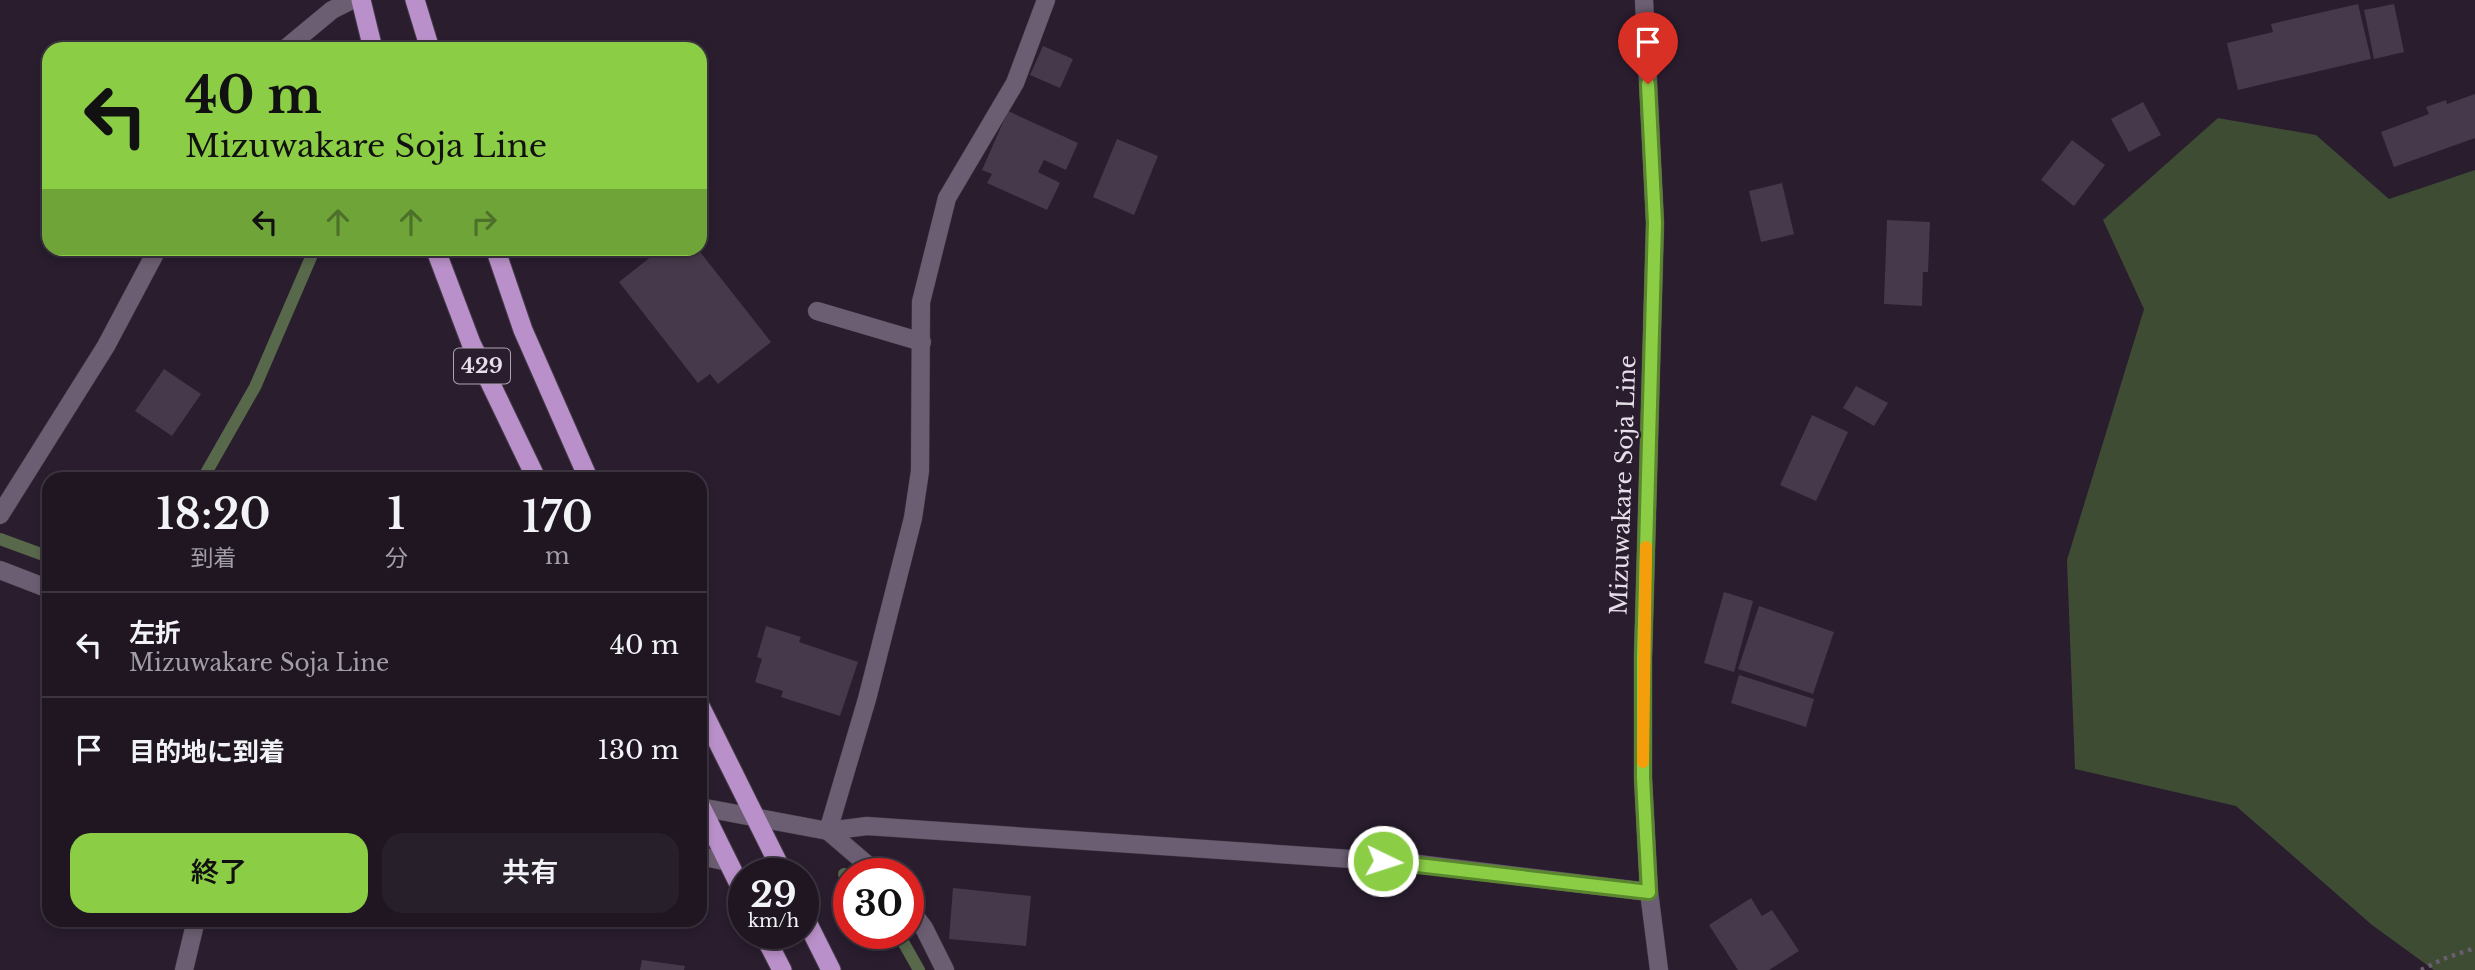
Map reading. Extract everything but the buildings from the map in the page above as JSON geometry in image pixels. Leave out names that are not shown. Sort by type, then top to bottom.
[{"type":"highway","points":[[361,0],[371,42]]},
{"type":"highway","points":[[415,0],[428,42]]},
{"type":"highway","name":"429","points":[[438,256],[471,343],[533,472]]},
{"type":"highway","name":"429","points":[[498,256],[523,330],[585,472]]},
{"type":"highway","points":[[707,720],[776,858]]},
{"type":"highway","points":[[707,821],[728,862]]},
{"type":"highway","points":[[819,946],[831,970]]},
{"type":"highway","points":[[771,949],[782,970]]},
{"type":"street","points":[[293,42],[332,10],[352,0]]},
{"type":"street","points":[[828,831],[867,699],[913,518],[920,471],[921,302],[947,198],[1015,83],[1046,0]]},
{"type":"street","name":"Mizuwakare Soja Line","points":[[1644,0],[1655,223],[1643,658],[1643,778],[1649,892],[1660,970]]},
{"type":"street","points":[[0,515],[106,346],[154,256]]},
{"type":"street","points":[[817,311],[922,342]]},
{"type":"street","points":[[0,570],[42,586]]},
{"type":"street","points":[[707,808],[828,831],[867,826],[1410,863],[1649,892]]},
{"type":"street","points":[[828,831],[860,858]]},
{"type":"street","points":[[707,858],[728,862]]},
{"type":"street","points":[[184,970],[194,927]]},
{"type":"street","points":[[924,928],[945,970]]},
{"type":"path","points":[[2421,970],[2475,948]]},
{"type":"green space","points":[[2218,118],[2316,135],[2389,199],[2475,170],[2475,970],[2434,970],[2372,925],[2236,806],[2075,769],[2067,560],[2144,309],[2103,220]]},
{"type":"waterway","points":[[207,472],[255,387],[312,256]]},
{"type":"waterway","points":[[0,539],[42,554]]},
{"type":"waterway","points":[[907,949],[919,970]]},
{"type":"slow traffic","points":[[1643,762],[1646,547]]},
{"type":"route","points":[[1383,861],[1649,892],[1643,778],[1643,658],[1655,223],[1648,84]]}]
